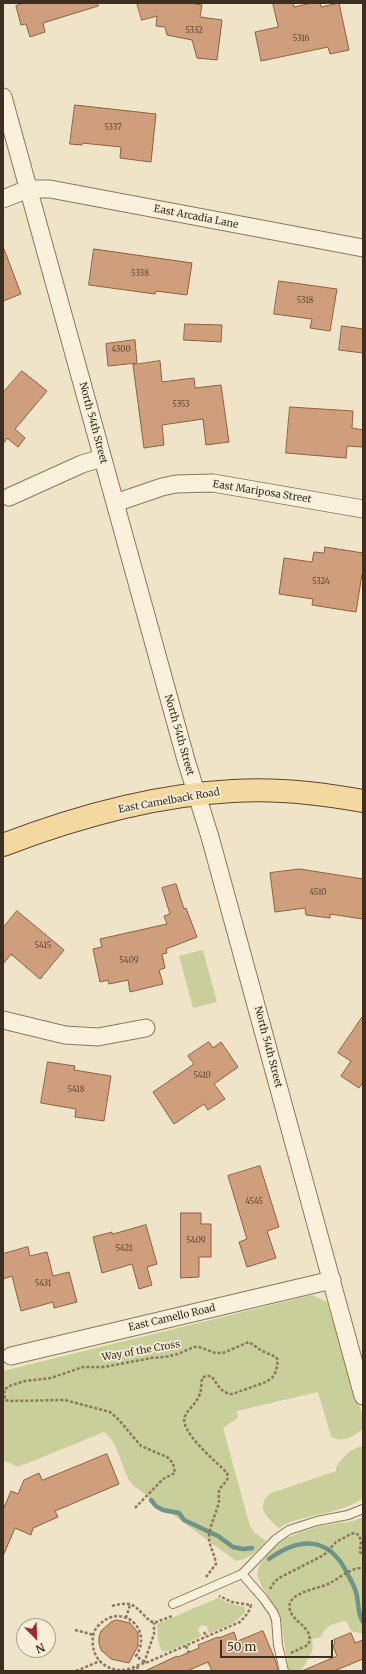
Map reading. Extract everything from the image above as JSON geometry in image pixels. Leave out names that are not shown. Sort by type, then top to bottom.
[{"type":"main road","name":"East Camelback Road","points":[[3,845],[108,811],[196,794],[261,790],[314,793],[363,801]]},
{"type":"street","name":"North 54th Street","points":[[3,98],[196,794],[210,837],[363,1396]]},
{"type":"street","points":[[3,199],[28,189]]},
{"type":"street","name":"East Arcadia Lane","points":[[28,189],[50,189],[363,248]]},
{"type":"street","points":[[9,497],[82,464],[102,458]]},
{"type":"street","name":"East Mariposa Street","points":[[115,503],[162,487],[176,484],[213,483],[363,509]]},
{"type":"street","points":[[3,1020],[65,1035],[98,1037],[146,1028]]},
{"type":"street","name":"East Camello Road","points":[[11,1356],[332,1280]]},
{"type":"lane","points":[[173,1604],[242,1574],[281,1534],[303,1525],[348,1515],[363,1509]]},
{"type":"lane","points":[[242,1574],[263,1598],[276,1619],[280,1656],[284,1671]]},
{"type":"path","name":"Way of the Cross","points":[[135,1508],[163,1479],[175,1473],[173,1463],[167,1457],[141,1446],[119,1420],[110,1412],[64,1400],[5,1400],[4,1390],[9,1386],[25,1381],[51,1378],[83,1367],[119,1365],[178,1354],[194,1347],[199,1347],[215,1353],[222,1353],[249,1342],[278,1360],[276,1371],[272,1378],[266,1382],[232,1394],[221,1390],[211,1376],[202,1378],[199,1397],[185,1416],[184,1425],[187,1430],[207,1454],[228,1473],[228,1480],[220,1490],[219,1500],[209,1536],[210,1545],[215,1554],[216,1564],[206,1577]]},
{"type":"path","points":[[144,1663],[136,1656],[142,1644],[140,1631],[134,1623],[126,1618],[110,1616],[99,1624],[94,1635],[93,1650],[100,1661],[111,1669],[126,1670],[144,1663],[186,1646],[240,1622],[248,1613],[251,1605],[263,1598],[275,1582],[328,1552],[342,1538],[354,1533],[359,1535],[361,1539],[359,1549],[363,1554]]},
{"type":"path","points":[[280,1656],[303,1648],[310,1641],[308,1632],[292,1615],[290,1603],[293,1598],[328,1584],[359,1568],[363,1568]]},
{"type":"path","points":[[216,1597],[219,1596],[232,1602],[251,1605]]},
{"type":"path","points":[[112,1606],[121,1604],[130,1605],[141,1610],[154,1623],[154,1634],[144,1663],[132,1671]]},
{"type":"path","points":[[126,1618],[130,1605]]},
{"type":"path","points":[[154,1623],[172,1616]]},
{"type":"path","points":[[75,1630],[94,1635]]},
{"type":"path","points":[[204,1632],[207,1637]]},
{"type":"path","points":[[186,1646],[189,1652]]},
{"type":"path","points":[[76,1671],[100,1661]]},
{"type":"green space","points":[[203,950],[217,1002],[193,1008],[179,956]]},
{"type":"green space","points":[[312,1295],[327,1302],[363,1417],[363,1428],[348,1438],[335,1439],[331,1437],[318,1392],[237,1411],[238,1418],[223,1428],[250,1526],[255,1533],[266,1541],[250,1556],[236,1561],[135,1487],[126,1474],[114,1443],[104,1432],[18,1467],[3,1460],[3,1371]]},
{"type":"green space","points":[[363,1446],[363,1498],[347,1507],[292,1521],[279,1528],[264,1512],[263,1503],[271,1493],[336,1471],[336,1467],[347,1454],[354,1449]]},
{"type":"green space","points":[[363,1517],[363,1634],[351,1631],[346,1621],[331,1625],[325,1630],[321,1637],[312,1639],[312,1652],[301,1671],[289,1671],[280,1614],[262,1587],[257,1575],[259,1566],[266,1556],[284,1539],[321,1526],[353,1521]]},
{"type":"green space","points":[[218,1598],[228,1603],[245,1607],[245,1613],[233,1623],[210,1633],[208,1632],[207,1626],[201,1625],[198,1630],[202,1636],[172,1650],[162,1652],[158,1641],[157,1624]]},
{"type":"building","points":[[25,3],[98,3],[98,6],[43,23],[45,32],[30,37],[26,24],[21,25],[16,6]]},
{"type":"building","points":[[137,3],[190,3],[202,5],[200,17],[222,20],[217,60],[197,58],[192,40],[167,35],[165,27],[156,26],[157,16],[142,20]]},
{"type":"building","points":[[273,3],[293,3],[294,7],[312,3],[320,3],[321,7],[339,3],[349,50],[330,54],[328,47],[261,61],[255,32],[278,27]]},
{"type":"building","points":[[75,105],[156,114],[151,162],[120,158],[121,147],[82,143],[82,145],[70,144]]},
{"type":"building","points":[[3,249],[21,294],[3,301]]},
{"type":"building","points":[[94,249],[192,263],[187,295],[156,291],[155,294],[89,285]]},
{"type":"building","points":[[279,281],[337,289],[330,331],[310,328],[312,319],[274,314]]},
{"type":"building","points":[[185,324],[222,325],[221,342],[184,340]]},
{"type":"building","points":[[342,326],[363,329],[363,353],[339,350]]},
{"type":"building","points":[[135,340],[137,363],[108,366],[106,344]]},
{"type":"building","points":[[160,361],[162,382],[194,378],[195,388],[221,385],[229,442],[206,445],[203,419],[162,425],[164,445],[144,448],[133,365]]},
{"type":"building","points":[[22,371],[47,391],[15,429],[25,438],[18,447],[7,438],[3,444],[3,393]]},
{"type":"building","points":[[290,407],[353,411],[352,428],[363,430],[363,447],[347,446],[346,458],[286,453]]},
{"type":"building","points":[[325,547],[363,553],[363,574],[356,612],[312,605],[313,599],[279,594],[284,558],[312,562],[314,552],[324,553]]},
{"type":"building","points":[[300,869],[363,879],[363,919],[330,914],[330,918],[306,915],[305,908],[275,912],[270,873]]},
{"type":"building","points":[[176,884],[184,909],[186,908],[197,937],[166,949],[167,953],[162,954],[165,968],[159,970],[163,984],[130,992],[128,980],[109,984],[108,980],[100,982],[93,949],[102,947],[100,939],[167,924],[164,916],[170,914],[162,888]]},
{"type":"building","points":[[17,911],[64,950],[40,979],[11,954],[3,964],[3,928]]},
{"type":"building","points":[[363,1016],[363,1082],[359,1088],[341,1076],[351,1061],[338,1053]]},
{"type":"building","points":[[209,1042],[213,1048],[221,1042],[238,1067],[214,1084],[225,1099],[208,1110],[204,1104],[174,1124],[153,1092],[194,1064],[188,1056]]},
{"type":"building","points":[[48,1062],[75,1066],[74,1070],[111,1076],[104,1121],[75,1117],[76,1109],[41,1103]]},
{"type":"building","points":[[260,1166],[279,1227],[267,1231],[276,1258],[247,1267],[239,1242],[247,1239],[228,1176]]},
{"type":"building","points":[[181,1213],[201,1213],[201,1224],[211,1224],[211,1257],[199,1257],[199,1277],[181,1278]]},
{"type":"building","points":[[146,1225],[157,1264],[147,1267],[152,1285],[139,1289],[132,1264],[102,1273],[93,1237],[112,1232],[112,1234]]},
{"type":"building","points":[[28,1247],[30,1256],[47,1252],[53,1276],[69,1272],[77,1302],[54,1308],[53,1302],[21,1311],[12,1276],[3,1279],[3,1254]]},
{"type":"building","points":[[107,1454],[119,1484],[55,1511],[58,1517],[33,1528],[31,1535],[15,1528],[3,1556],[3,1510],[11,1491],[18,1494],[24,1480],[39,1473],[42,1480]]},
{"type":"building","points":[[117,1620],[130,1623],[138,1633],[138,1646],[129,1663],[111,1659],[101,1650],[99,1643],[101,1631],[111,1622]]},
{"type":"building","points":[[263,1631],[276,1662],[278,1671],[212,1671],[208,1662],[187,1671],[145,1671],[177,1656],[178,1657],[199,1648],[198,1645],[218,1637],[219,1638],[234,1632],[237,1641]]},
{"type":"building","points":[[351,1633],[355,1643],[363,1640],[363,1659],[334,1671],[302,1671],[337,1656],[333,1646],[335,1643],[334,1640]]},
{"type":"waterway","points":[[151,1500],[156,1506],[163,1510],[179,1513],[184,1520],[218,1536],[233,1547],[243,1549],[252,1548]]},
{"type":"waterway","points":[[269,1559],[292,1547],[303,1544],[313,1544],[332,1552],[340,1561],[354,1587],[363,1622]]}]
